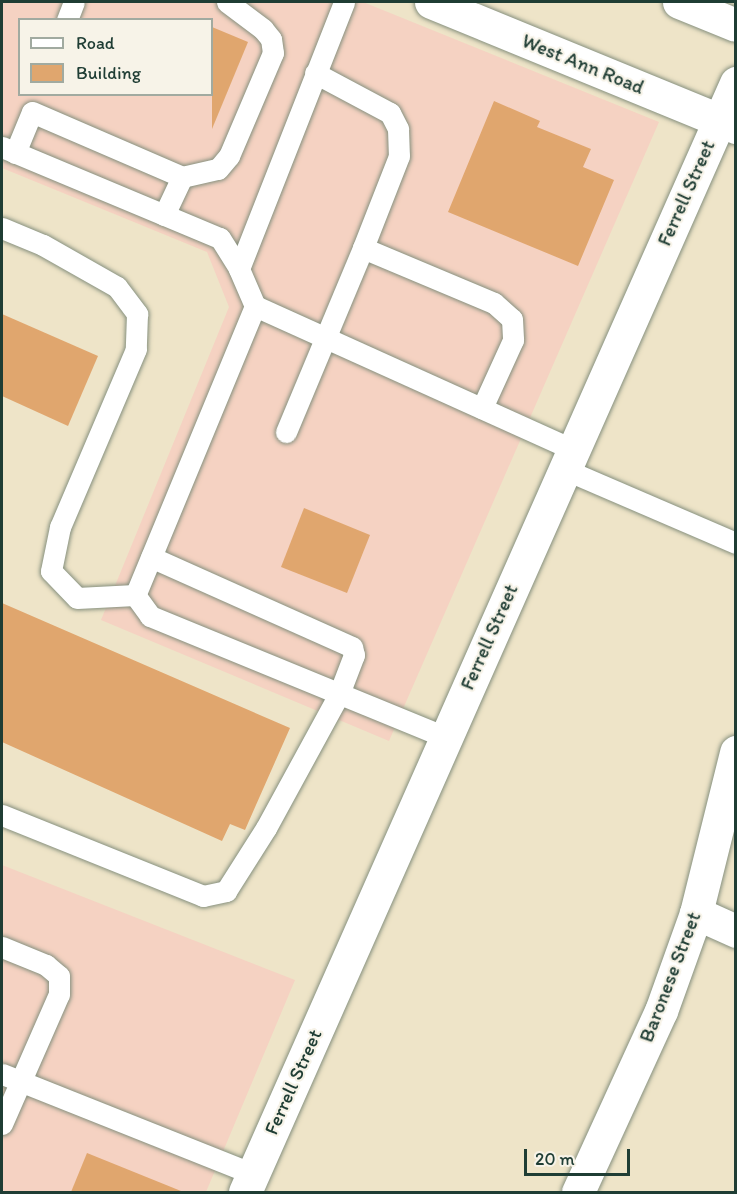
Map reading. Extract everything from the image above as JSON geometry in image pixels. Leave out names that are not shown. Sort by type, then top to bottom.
[{"type":"street","name":"West Ann Road","points":[[431,2],[727,123]]},
{"type":"street","points":[[679,2],[735,25]]},
{"type":"street","name":"Ferrell Street","points":[[249,1184],[568,459],[727,123],[735,83]]},
{"type":"street","name":"Baronese Street","points":[[578,1192],[661,1011],[696,913],[735,752]]},
{"type":"street","points":[[696,913],[735,931]]},
{"type":"lane","points":[[68,18],[74,2]]},
{"type":"lane","points":[[227,2],[263,29],[271,39],[273,54],[229,156],[218,169],[182,177],[35,103],[8,150],[220,238],[239,269],[255,306],[482,408],[568,459],[735,543]]},
{"type":"lane","points":[[239,269],[344,2]]},
{"type":"lane","points":[[286,432],[328,339],[399,156],[398,129],[390,113],[315,73]]},
{"type":"lane","points":[[164,215],[182,177]]},
{"type":"lane","points":[[2,228],[43,245],[117,287],[137,314],[136,349],[60,527],[51,571],[77,598],[135,595]]},
{"type":"lane","points":[[363,248],[494,303],[512,319],[513,340],[482,408]]},
{"type":"lane","points":[[135,595],[255,306]]},
{"type":"lane","points":[[2,815],[203,896],[226,891],[266,828],[339,694],[354,655],[352,647],[151,557]]},
{"type":"lane","points":[[135,595],[150,616],[445,738]]},
{"type":"lane","points":[[2,947],[46,965],[59,976],[59,994],[10,1078],[2,1124]]},
{"type":"lane","points":[[10,1078],[249,1184]]},
{"type":"shaded area","points":[[2,2],[363,2],[659,122],[389,741],[101,620],[229,307],[207,252],[2,168]]},
{"type":"shaded area","points":[[2,865],[295,980],[206,1192],[2,1192]]},
{"type":"building","points":[[213,27],[248,42],[212,129],[213,96]]},
{"type":"building","points":[[494,101],[540,121],[537,127],[591,149],[583,167],[614,180],[578,266],[448,212]]},
{"type":"building","points":[[2,314],[98,356],[68,426],[2,396]]},
{"type":"building","points":[[304,508],[370,535],[347,593],[281,567]]},
{"type":"building","points":[[2,603],[290,728],[245,830],[230,824],[222,841],[2,742]]},
{"type":"building","points":[[87,1153],[181,1191],[181,1192],[71,1192]]}]
